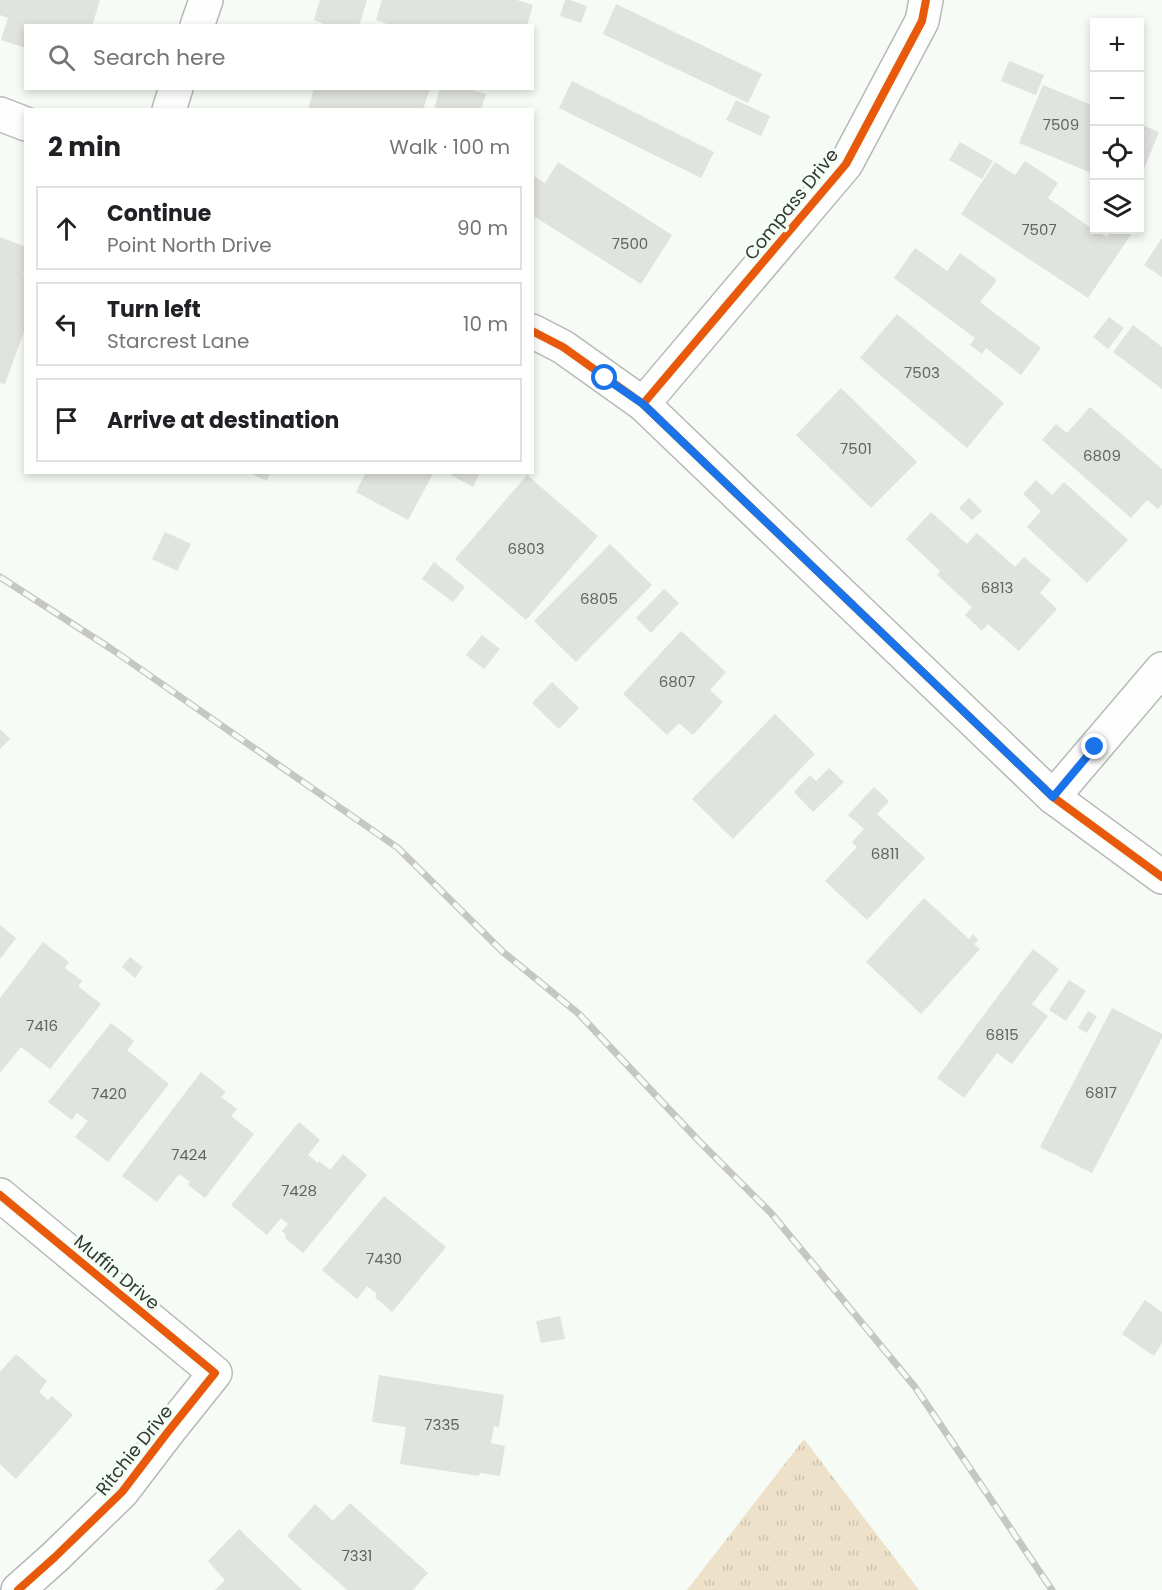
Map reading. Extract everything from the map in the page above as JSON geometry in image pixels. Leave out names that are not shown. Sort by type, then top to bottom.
[{"type":"street","points":[[198,24],[206,0]]},
{"type":"street","name":"Compass Drive","points":[[643,404],[846,165],[922,21],[926,0]]},
{"type":"street","points":[[170,108],[175,90]]},
{"type":"street","points":[[0,114],[24,122]]},
{"type":"street","points":[[534,332],[563,347],[643,404],[1053,797],[1162,877]]},
{"type":"street","points":[[1053,797],[1162,669]]},
{"type":"street","name":"Muffin Drive","points":[[0,1195],[215,1373]]},
{"type":"street","name":"Ritchie Drive","points":[[18,1590],[56,1557],[122,1492],[215,1373]]},
{"type":"green space","points":[[804,1439],[919,1590],[687,1590]]},
{"type":"building","points":[[0,0],[100,0],[93,24],[24,24],[24,47],[1,40],[8,18],[0,15]]},
{"type":"building","points":[[320,0],[367,0],[360,24],[324,24],[314,20]]},
{"type":"building","points":[[382,0],[517,0],[533,5],[528,24],[387,24],[376,20]]},
{"type":"building","points":[[565,0],[587,6],[581,23],[560,16]]},
{"type":"building","points":[[616,4],[762,74],[748,103],[603,34]]},
{"type":"building","points":[[1009,61],[1044,75],[1036,95],[1001,81]]},
{"type":"building","points":[[572,81],[714,152],[701,178],[559,108]]},
{"type":"building","points":[[1043,85],[1090,104],[1090,172],[1019,143]]},
{"type":"building","points":[[313,90],[429,90],[424,108],[309,108]]},
{"type":"building","points":[[439,90],[473,90],[486,94],[482,108],[435,108]]},
{"type":"building","points":[[736,100],[770,116],[761,136],[726,120]]},
{"type":"building","points":[[1144,126],[1159,132],[1144,169]]},
{"type":"building","points":[[960,142],[993,161],[982,179],[949,160]]},
{"type":"building","points":[[1025,161],[1058,183],[1048,198],[1090,227],[1090,234],[1101,234],[1107,237],[1109,234],[1131,234],[1088,298],[961,214],[995,162],[1015,175]]},
{"type":"building","points":[[558,162],[672,235],[641,284],[534,216],[534,176],[545,183]]},
{"type":"building","points":[[0,237],[24,246],[24,332],[5,384],[0,383]]},
{"type":"building","points":[[1162,238],[1162,277],[1144,265]]},
{"type":"building","points":[[915,248],[947,271],[960,253],[997,280],[980,302],[1041,348],[1021,375],[986,348],[982,354],[970,345],[975,338],[894,278]]},
{"type":"building","points":[[897,314],[1004,403],[967,448],[860,358]]},
{"type":"building","points":[[1109,317],[1124,328],[1108,349],[1093,337]]},
{"type":"building","points":[[1133,325],[1162,347],[1162,389],[1113,352]]},
{"type":"building","points":[[841,388],[917,462],[871,508],[796,435]]},
{"type":"building","points":[[1090,407],[1162,469],[1162,504],[1158,509],[1147,500],[1131,518],[1042,440],[1056,424],[1067,433]]},
{"type":"building","points":[[251,474],[269,474],[267,481]]},
{"type":"building","points":[[365,474],[433,474],[408,520],[356,492]]},
{"type":"building","points":[[451,474],[479,474],[473,487]]},
{"type":"building","points":[[527,475],[598,536],[526,620],[455,559]]},
{"type":"building","points":[[1036,480],[1052,495],[1064,482],[1128,540],[1087,583],[1027,527],[1041,511],[1023,494]]},
{"type":"building","points":[[969,498],[982,511],[972,520],[959,508]]},
{"type":"building","points":[[931,512],[967,544],[977,533],[1015,567],[1024,557],[1051,580],[1040,593],[1057,609],[1019,651],[988,624],[982,631],[965,615],[972,607],[937,575],[940,571],[906,539]]},
{"type":"building","points":[[165,532],[191,544],[177,571],[152,559]]},
{"type":"building","points":[[610,544],[652,585],[576,662],[534,621]]},
{"type":"building","points":[[434,562],[465,587],[453,602],[422,579]]},
{"type":"building","points":[[664,589],[679,603],[651,633],[636,618]]},
{"type":"building","points":[[681,631],[726,672],[710,690],[723,702],[693,735],[679,723],[667,735],[623,694]]},
{"type":"building","points":[[482,635],[500,649],[484,669],[466,655]]},
{"type":"building","points":[[552,682],[579,708],[559,729],[532,703]]},
{"type":"building","points":[[775,714],[815,754],[733,839],[692,799]]},
{"type":"building","points":[[0,729],[10,739],[0,749]]},
{"type":"building","points":[[829,768],[844,782],[813,812],[794,792],[810,775],[816,781]]},
{"type":"building","points":[[874,787],[889,801],[877,814],[925,858],[867,920],[825,881],[857,847],[852,842],[864,829],[848,815]]},
{"type":"building","points":[[924,898],[969,939],[973,934],[978,940],[974,944],[980,949],[921,1014],[866,962]]},
{"type":"building","points":[[0,925],[16,938],[0,959]]},
{"type":"building","points":[[43,942],[69,962],[65,968],[82,981],[78,986],[101,1004],[50,1069],[21,1047],[0,1073],[0,998]]},
{"type":"building","points":[[1033,949],[1059,969],[1032,1004],[1048,1016],[1012,1064],[997,1053],[964,1098],[937,1078]]},
{"type":"building","points":[[130,957],[143,967],[135,978],[122,967]]},
{"type":"building","points":[[1069,980],[1086,991],[1066,1021],[1049,1010]]},
{"type":"building","points":[[1112,1008],[1162,1034],[1162,1038],[1092,1173],[1040,1147]]},
{"type":"building","points":[[1088,1011],[1097,1016],[1087,1033],[1078,1028]]},
{"type":"building","points":[[111,1023],[134,1041],[127,1050],[169,1084],[108,1162],[75,1137],[88,1121],[77,1113],[72,1120],[48,1102]]},
{"type":"building","points":[[201,1072],[226,1092],[221,1097],[237,1109],[231,1116],[254,1134],[205,1198],[188,1185],[190,1182],[179,1174],[157,1202],[122,1176]]},
{"type":"building","points":[[299,1122],[320,1140],[308,1155],[318,1163],[319,1161],[330,1170],[343,1154],[367,1175],[303,1253],[285,1238],[286,1235],[282,1231],[288,1224],[281,1218],[267,1235],[231,1205]]},
{"type":"building","points":[[384,1196],[446,1247],[392,1312],[375,1297],[377,1294],[367,1286],[357,1299],[322,1270]]},
{"type":"building","points":[[1145,1300],[1162,1312],[1162,1343],[1154,1356],[1122,1334]]},
{"type":"building","points":[[560,1316],[565,1339],[541,1343],[536,1321]]},
{"type":"building","points":[[16,1354],[47,1381],[39,1392],[48,1400],[52,1396],[73,1415],[16,1479],[0,1464],[0,1372]]},
{"type":"building","points":[[379,1375],[504,1395],[499,1427],[494,1426],[491,1443],[505,1446],[500,1476],[480,1473],[479,1476],[400,1464],[406,1427],[372,1422]]},
{"type":"building","points":[[350,1503],[428,1573],[413,1590],[347,1590],[287,1536],[315,1504],[333,1521]]},
{"type":"building","points":[[239,1529],[302,1590],[215,1590],[225,1580],[208,1561]]},
{"type":"railway","points":[[0,577],[110,648],[398,848],[503,952],[579,1014],[698,1140],[771,1213],[915,1387],[1052,1590]]},
{"type":"cycle path","points":[[643,404],[846,164],[922,21],[926,0]]},
{"type":"cycle path","points":[[534,332],[563,347],[643,404],[1053,797],[1162,877]]},
{"type":"cycle path","points":[[0,1195],[215,1373],[122,1492],[18,1590]]},
{"type":"route","points":[[605,378],[643,404],[1053,797],[1095,747]]}]
